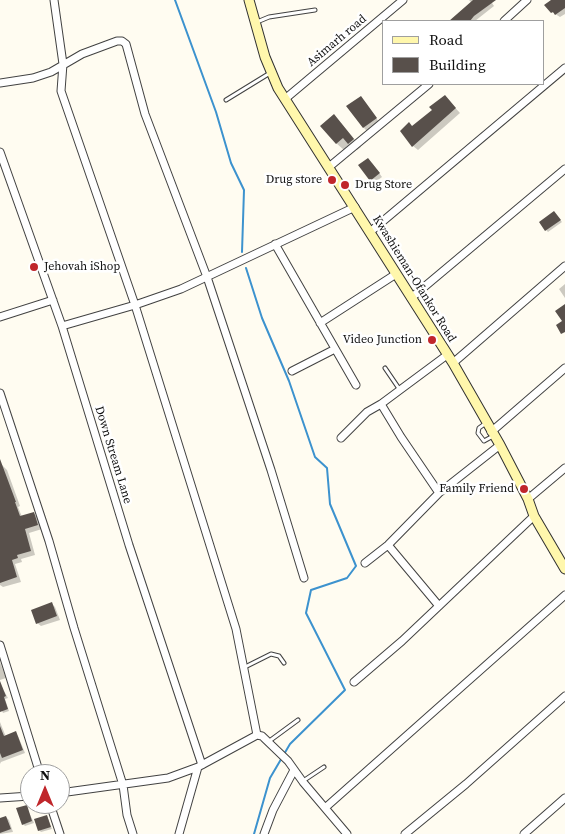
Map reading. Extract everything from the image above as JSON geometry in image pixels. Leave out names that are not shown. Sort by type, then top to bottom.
[{"type":"main road","name":"Kwashieman-Ofankor Road","points":[[248,0],[270,72],[285,100],[453,363],[500,445],[528,499],[534,516],[565,569]]},
{"type":"street","points":[[54,0],[63,64],[61,91],[135,305],[236,629],[257,735]]},
{"type":"street","name":"Asimarh road","points":[[285,100],[403,0]]},
{"type":"street","points":[[505,20],[527,0]]},
{"type":"street","points":[[0,83],[33,78],[51,72],[73,58],[116,41],[122,41],[126,44],[145,114],[207,278],[304,578]]},
{"type":"street","points":[[545,85],[565,68]]},
{"type":"street","points":[[329,167],[428,85]]},
{"type":"street","points":[[370,232],[545,85]]},
{"type":"street","name":"Down Stream Lane","points":[[0,152],[62,326],[129,545],[200,766]]},
{"type":"street","points":[[411,298],[565,169]]},
{"type":"street","points":[[62,326],[135,305],[207,278],[355,207]]},
{"type":"street","points":[[275,244],[356,385]]},
{"type":"street","points":[[453,363],[565,266]]},
{"type":"street","points":[[320,323],[396,274]]},
{"type":"street","points":[[0,316],[53,300]]},
{"type":"street","points":[[292,371],[335,349]]},
{"type":"street","points":[[341,438],[366,412],[382,404],[447,354]]},
{"type":"street","points":[[493,434],[565,368]]},
{"type":"street","points":[[0,393],[49,541],[123,785],[127,815],[133,834]]},
{"type":"street","points":[[382,404],[401,437],[439,493]]},
{"type":"street","points":[[365,563],[388,545],[439,493],[500,445]]},
{"type":"street","points":[[528,499],[565,468]]},
{"type":"street","points":[[354,682],[402,641],[534,516]]},
{"type":"street","points":[[388,545],[439,606]]},
{"type":"street","points":[[325,808],[565,596]]},
{"type":"street","points":[[0,645],[37,764]]},
{"type":"street","points":[[405,834],[466,784],[565,696]]},
{"type":"street","points":[[70,793],[168,778],[200,766],[257,735],[262,736],[288,761],[303,782],[348,834]]},
{"type":"street","points":[[179,834],[200,766]]},
{"type":"street","points":[[264,834],[273,810],[294,770]]},
{"type":"street","points":[[0,798],[20,797]]},
{"type":"street","points":[[524,834],[565,798]]},
{"type":"street","points":[[53,814],[60,834]]},
{"type":"lane","points":[[254,23],[269,17],[315,10]]},
{"type":"lane","points":[[226,100],[270,72]]},
{"type":"lane","points":[[385,368],[400,390]]},
{"type":"lane","points":[[244,667],[271,654],[279,656],[284,662]]},
{"type":"lane","points":[[268,743],[298,720]]},
{"type":"lane","points":[[303,782],[324,767]]},
{"type":"building","points":[[473,0],[496,0],[471,20],[450,20]]},
{"type":"building","points":[[551,0],[565,0],[565,8],[555,15],[553,12],[551,13],[544,5]]},
{"type":"building","points":[[445,95],[456,108],[412,147],[400,131],[409,122],[412,126],[432,110],[429,107]]},
{"type":"building","points":[[361,96],[377,118],[363,128],[346,106]]},
{"type":"building","points":[[334,114],[354,139],[348,144],[343,138],[336,144],[320,126]]},
{"type":"building","points":[[368,158],[380,173],[370,181],[358,165]]},
{"type":"building","points":[[554,211],[561,220],[545,231],[539,222]]},
{"type":"building","points":[[565,304],[565,332],[561,334],[556,325],[562,321],[555,311]]},
{"type":"building","points":[[0,459],[20,516],[34,512],[38,525],[25,529],[31,551],[17,555],[18,558],[12,560],[17,577],[0,583]]},
{"type":"building","points":[[52,602],[57,616],[36,624],[31,610]]},
{"type":"building","points":[[0,681],[6,696],[4,697],[8,709],[0,712]]},
{"type":"building","points":[[0,726],[4,736],[16,731],[23,750],[2,758],[0,753]]},
{"type":"building","points":[[20,807],[20,814],[30,814],[32,821],[22,825],[16,808]]},
{"type":"building","points":[[47,815],[51,827],[38,831],[34,819]]},
{"type":"building","points":[[6,816],[11,829],[0,833],[0,818]]},
{"type":"waterway","points":[[175,0],[216,112],[231,163],[244,190],[242,252]]},
{"type":"waterway","points":[[246,268],[262,318],[289,381],[315,457],[327,468],[330,504],[356,566],[347,578],[311,590],[306,613],[345,690],[290,744],[270,778],[254,834]]},
{"type":"place","name":"Drug store","points":[[332,180]]},
{"type":"place","name":"Drug Store","points":[[345,185]]},
{"type":"place","name":"Jehovah iShop","points":[[34,267]]},
{"type":"place","name":"Video Junction","points":[[432,340]]},
{"type":"place","name":"Family Friend","points":[[524,489]]}]
